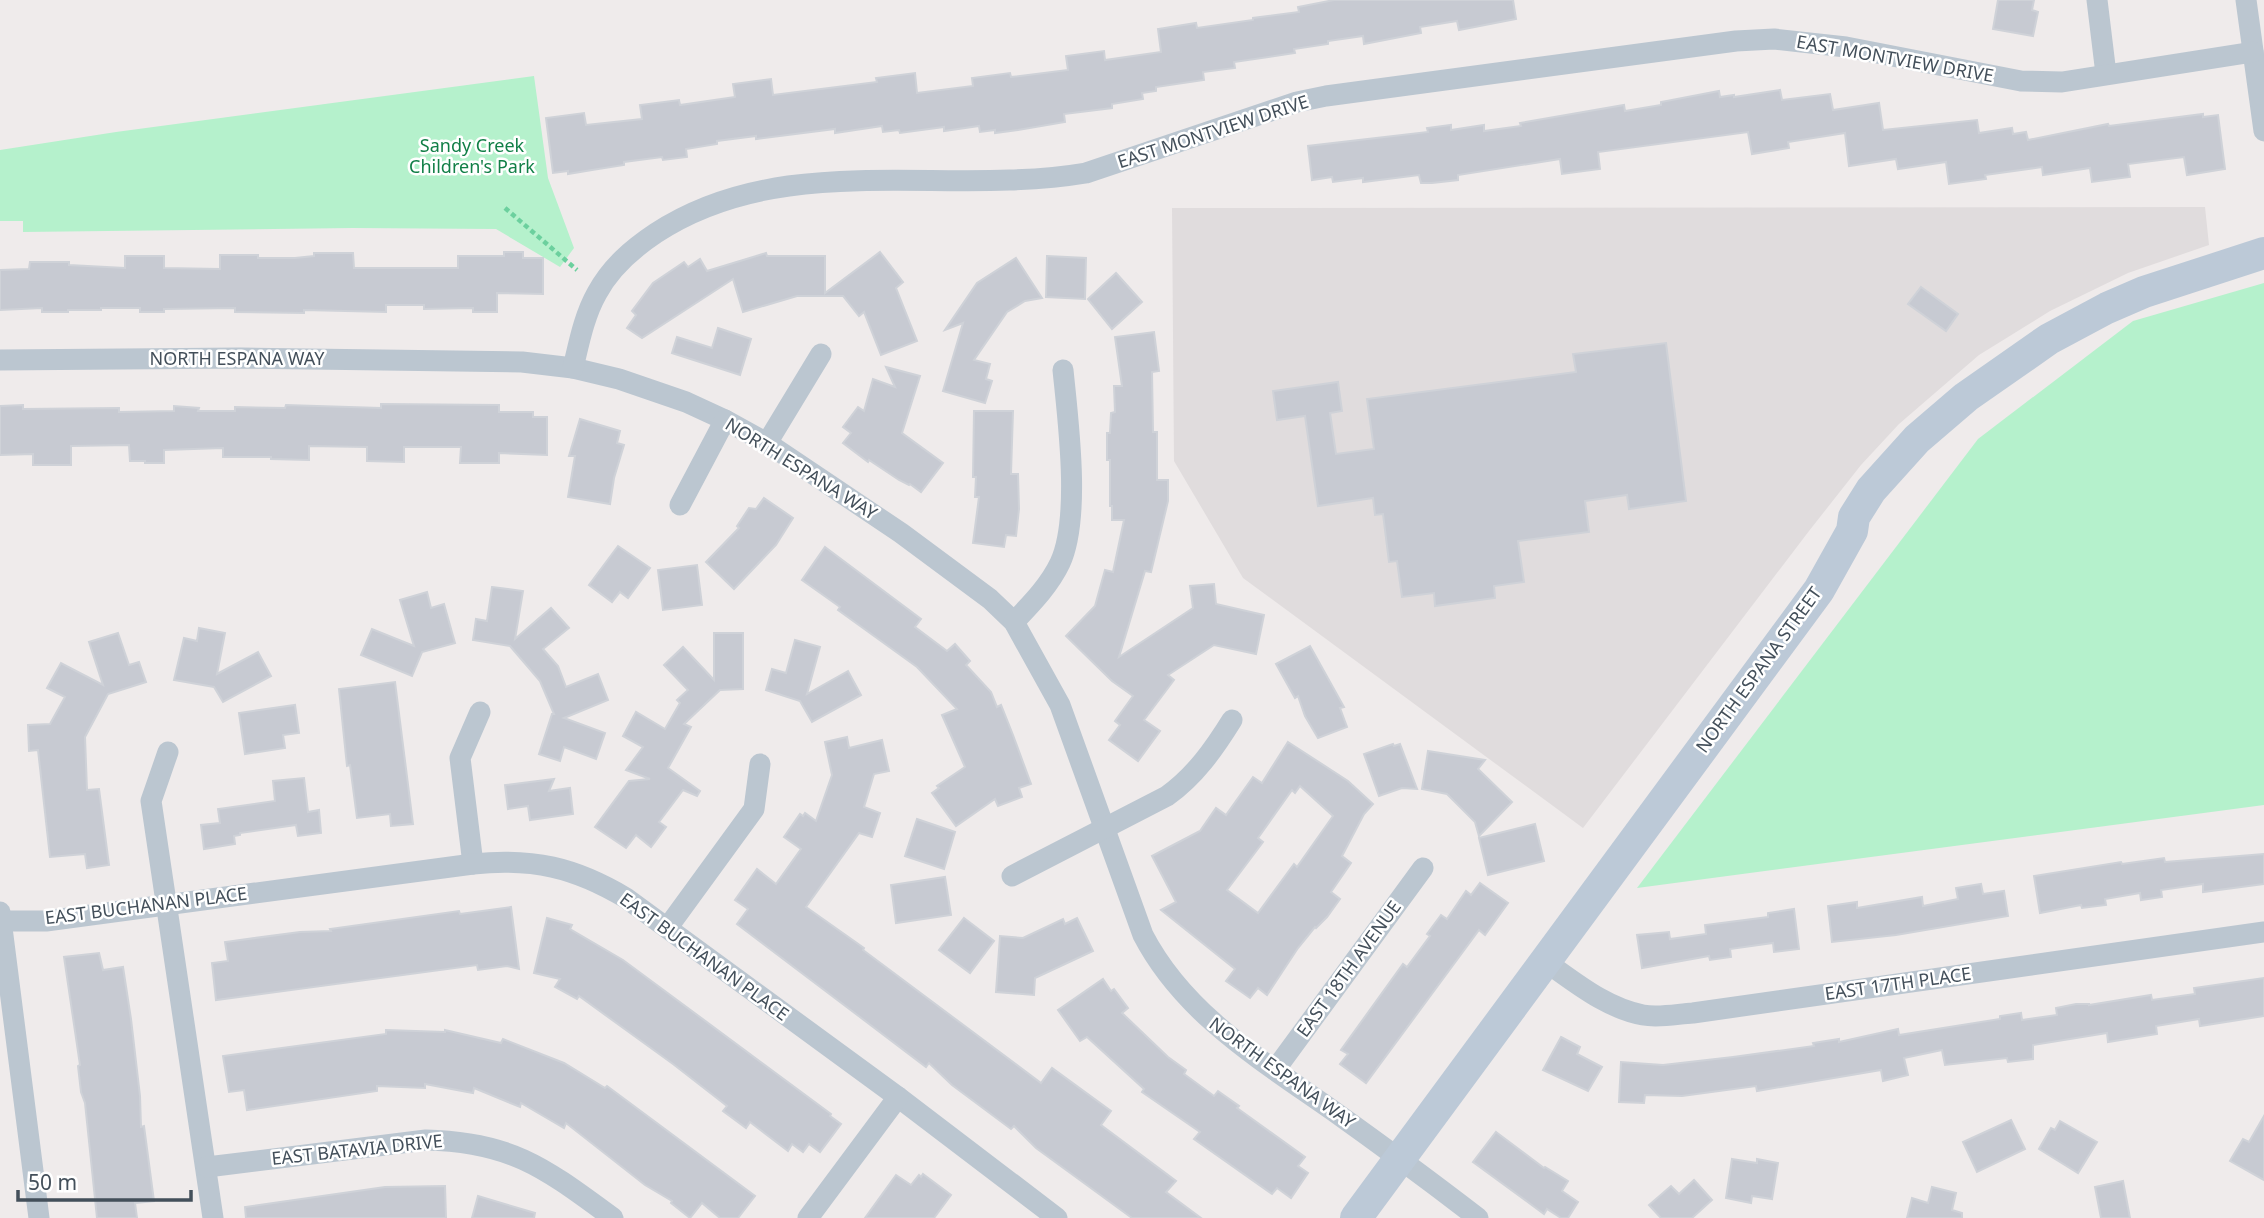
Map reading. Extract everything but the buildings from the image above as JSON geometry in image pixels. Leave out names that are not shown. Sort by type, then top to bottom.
[{"type":"street","points":[[2097,0],[2106,74]]},
{"type":"street","points":[[2246,0],[2264,131]]},
{"type":"street","name":"EAST MONTVIEW DRIVE","points":[[573,368],[580,335],[597,292],[615,265],[639,243],[689,214],[718,201],[772,187],[819,182],[1005,181],[1086,173],[1297,102],[1326,96],[1736,41],[1774,39],[1846,47],[2021,81],[2062,82],[2253,52]]},
{"type":"street","name":"NORTH ESPANA STREET","points":[[1356,1218],[1819,590],[1852,531],[1854,517],[1871,490],[1917,439],[1966,397],[2039,345],[2068,328],[2144,292],[2264,253]]},
{"type":"street","points":[[768,443],[821,354]]},
{"type":"street","name":"NORTH ESPANA WAY","points":[[0,360],[488,360],[573,368],[652,389],[725,420],[768,443],[901,533],[990,599],[1014,622],[1060,705],[1106,828],[1125,889],[1152,953],[1175,985],[1206,1017],[1478,1218]]},
{"type":"street","points":[[1014,622],[1049,582],[1065,550],[1070,512],[1070,459],[1063,370]]},
{"type":"street","points":[[680,505],[725,420]]},
{"type":"street","points":[[473,864],[460,758],[480,712]]},
{"type":"street","points":[[1012,876],[1167,796],[1186,782],[1218,743],[1232,720]]},
{"type":"street","points":[[168,752],[152,801],[165,904],[214,1218]]},
{"type":"street","points":[[668,928],[754,809],[760,764]]},
{"type":"street","name":"EAST BUCHANAN PLACE","points":[[0,918],[46,921],[508,860],[550,866],[586,876],[626,898],[668,928],[1057,1218]]},
{"type":"street","name":"EAST 18TH AVENUE","points":[[1275,1070],[1423,868]]},
{"type":"street","points":[[0,918],[39,1218]]},
{"type":"street","name":"EAST 17TH PLACE","points":[[1546,962],[1612,1006],[1656,1016],[2264,932]]},
{"type":"street","points":[[808,1218],[898,1097]]},
{"type":"street","name":"EAST BATAVIA DRIVE","points":[[207,1167],[426,1140],[452,1140],[481,1144],[527,1159],[613,1218]]},
{"type":"path","points":[[505,208],[577,270]]},
{"type":"shaded area","points":[[2205,207],[2209,245],[2128,273],[2050,311],[1979,355],[1899,424],[1861,465],[1809,531],[1583,828],[1243,578],[1174,461],[1172,208]]},
{"type":"green space","name":"Sandy Creek Children's Park","points":[[534,76],[548,178],[574,248],[560,267],[496,229],[23,232],[23,221],[0,221],[0,150]]},
{"type":"green space","points":[[2264,283],[2264,805],[1637,888],[1978,439],[2133,321]]}]
